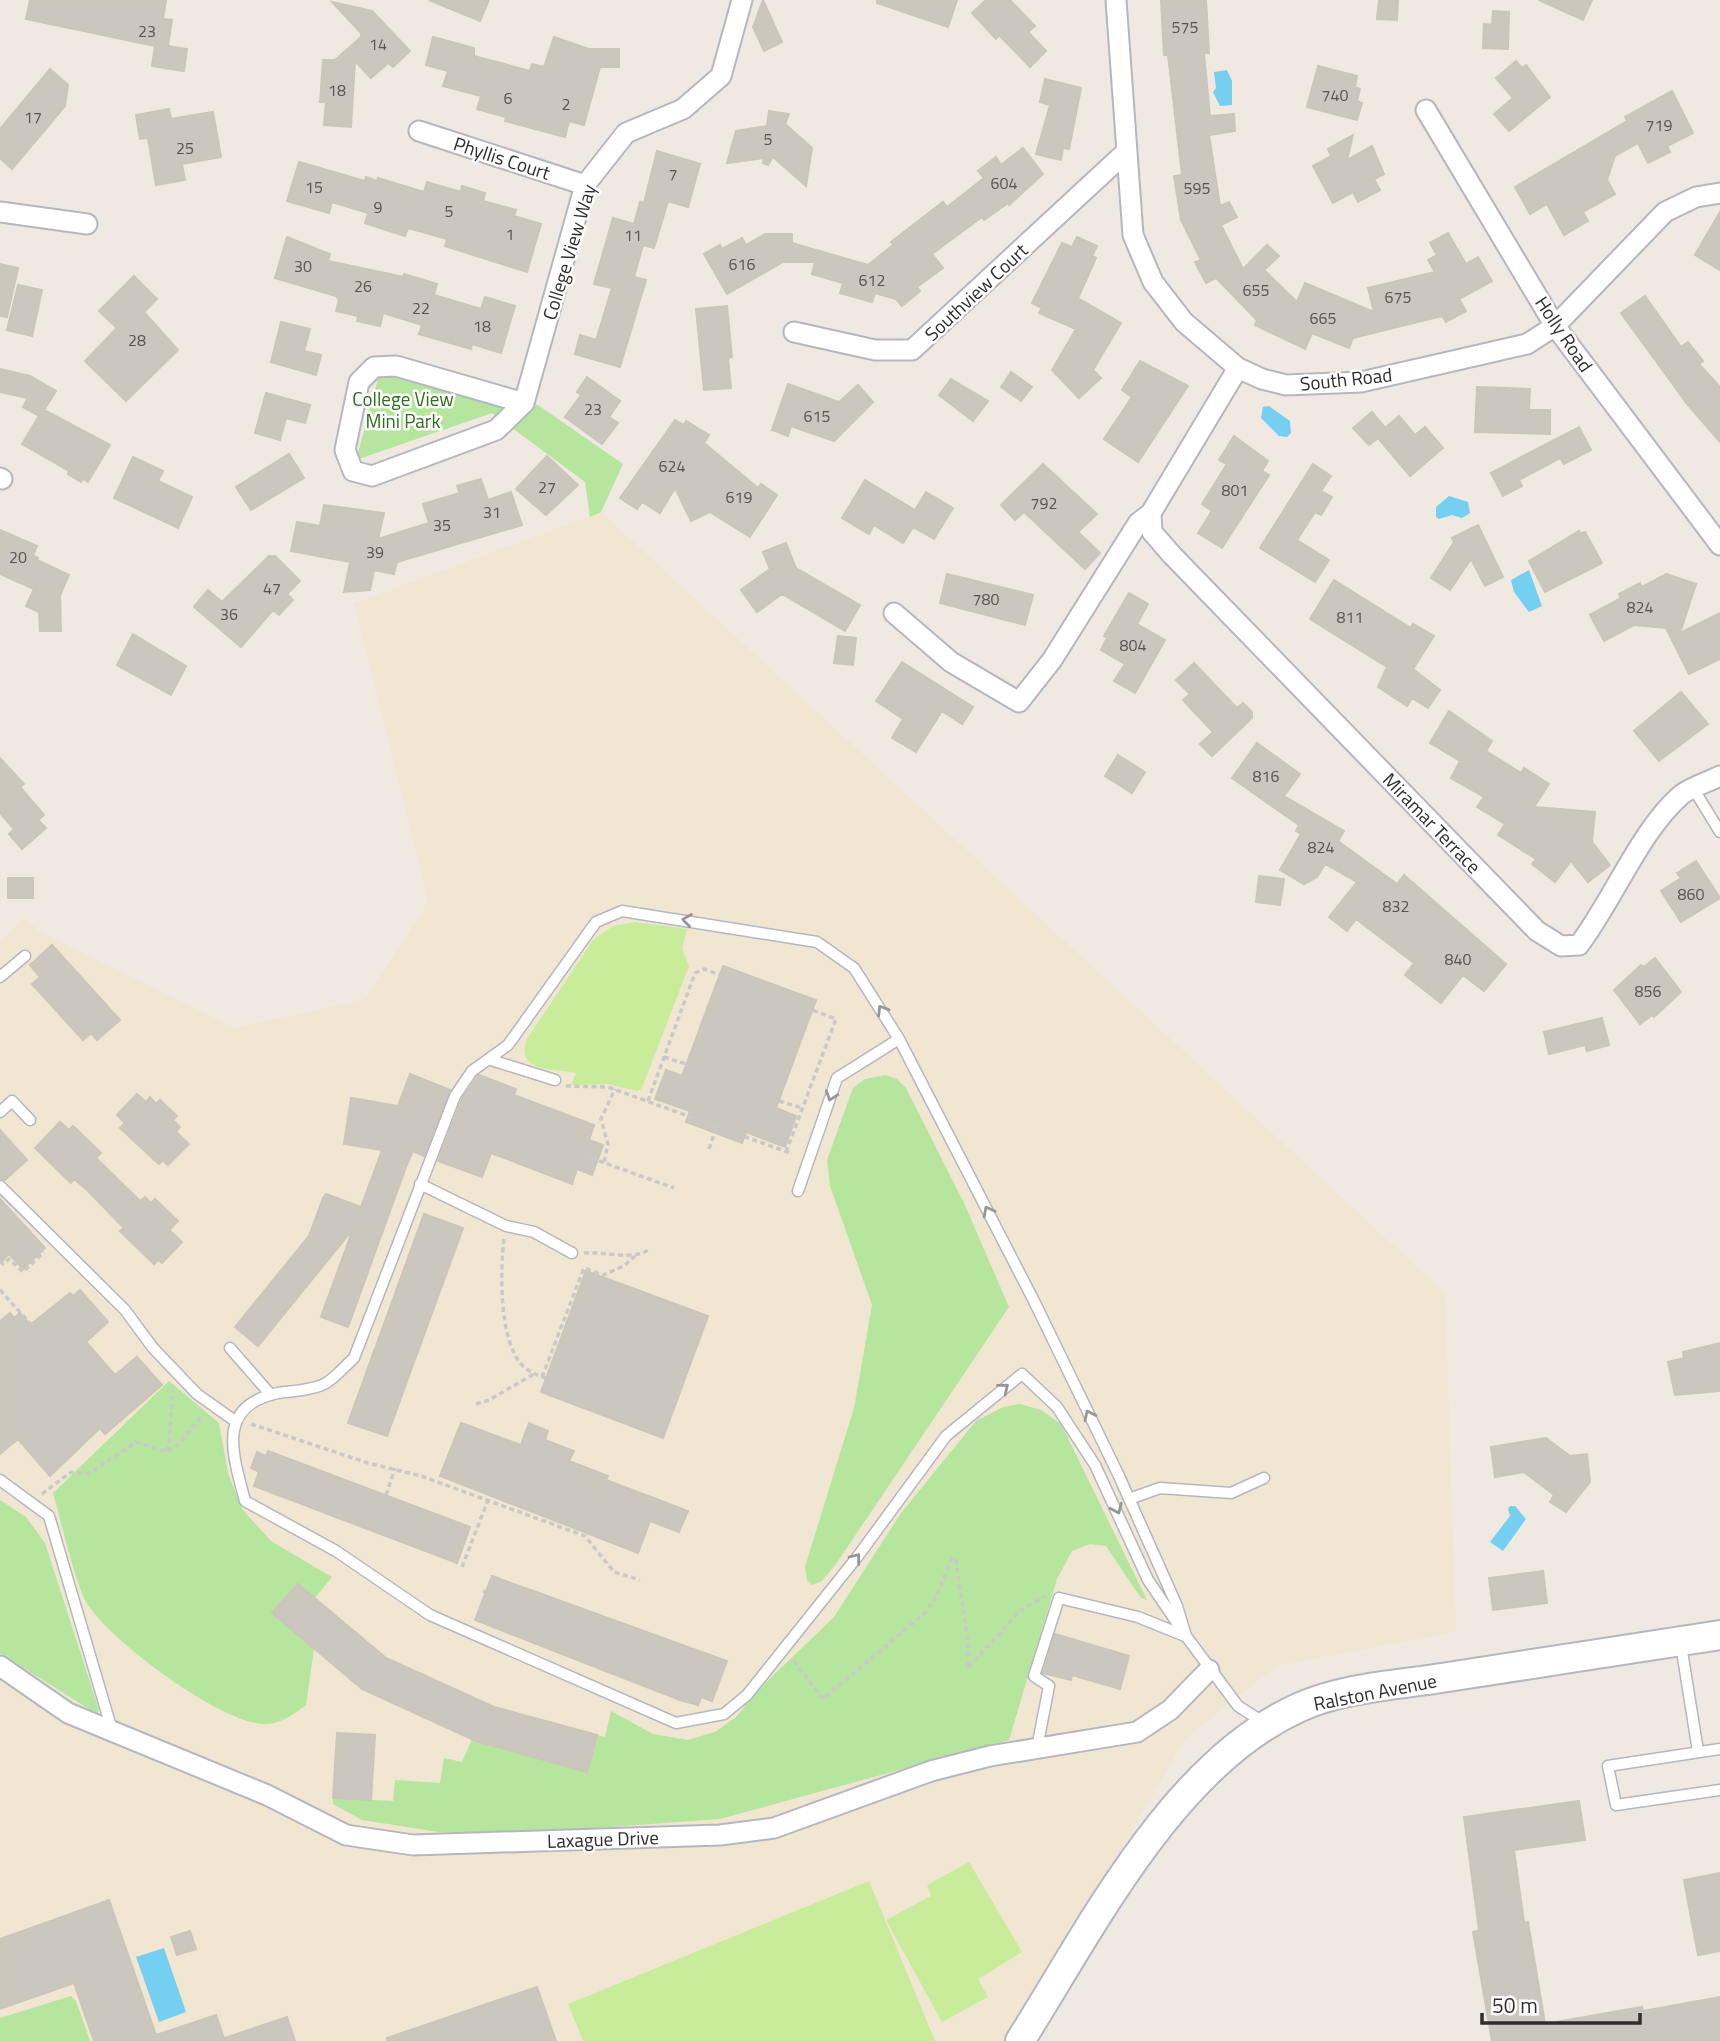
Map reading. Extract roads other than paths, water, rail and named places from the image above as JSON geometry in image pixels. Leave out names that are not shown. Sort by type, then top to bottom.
[{"type":"main road","name":"Ralston Avenue","points":[[1020,2041],[1149,1839],[1210,1772],[1268,1725],[1298,1708],[1329,1697],[1720,1635]]},
{"type":"street","name":"College View Way","points":[[524,403],[585,185],[626,133],[683,109],[721,76],[742,0]]},
{"type":"street","name":"South Road","points":[[1116,0],[1133,234],[1153,282],[1184,322],[1238,368],[1286,386],[1361,382],[1527,344],[1555,326],[1665,212],[1696,197],[1720,193]]},
{"type":"street","name":"Holly Road","points":[[1426,110],[1555,326],[1720,545]]},
{"type":"street","name":"Phyllis Court","points":[[419,131],[585,185]]},
{"type":"street","name":"Southview Court","points":[[794,332],[875,350],[912,350],[1126,152]]},
{"type":"street","points":[[0,212],[88,225]]},
{"type":"street","points":[[396,366],[524,403],[496,430],[372,476],[353,471],[345,450],[359,382],[374,367],[396,366]]},
{"type":"street","points":[[894,613],[951,662],[1018,702],[1052,660],[1138,523],[1151,513],[1238,368]]},
{"type":"street","name":"Miramar Terrace","points":[[1151,513],[1152,532],[1216,602],[1537,931],[1561,946],[1579,945],[1600,917],[1656,822],[1682,794],[1720,776]]},
{"type":"street","name":"Laxague Drive","points":[[0,1666],[68,1713],[267,1795],[346,1835],[413,1845],[720,1835],[774,1828],[931,1771],[1037,1748],[1137,1732],[1170,1710],[1209,1670]]},
{"type":"lane","points":[[1693,788],[1720,832]]},
{"type":"lane","points":[[1186,1636],[1177,1606],[1119,1476],[899,1039],[854,968],[817,942],[622,911],[597,922],[508,1045],[491,1060],[472,1071],[455,1096],[354,1357],[325,1384],[271,1395],[240,1411],[235,1421],[233,1457],[244,1502],[336,1551],[430,1615],[676,1723],[724,1714],[747,1695],[858,1556],[946,1436],[1022,1374],[1057,1407],[1097,1469],[1148,1580],[1209,1670],[1238,1706],[1268,1725]]},
{"type":"lane","points":[[0,977],[26,956]]},
{"type":"lane","points":[[798,1191],[837,1078],[899,1039]]},
{"type":"lane","points":[[491,1060],[555,1080]]},
{"type":"lane","points":[[0,1112],[12,1101],[30,1120]]},
{"type":"lane","points":[[420,1184],[506,1226],[534,1232],[572,1252]]},
{"type":"lane","points":[[0,1186],[125,1310],[174,1370],[216,1408],[235,1421]]},
{"type":"lane","points":[[230,1348],[271,1395]]},
{"type":"lane","points":[[1129,1499],[1160,1488],[1231,1493],[1264,1478]]},
{"type":"lane","points":[[0,1480],[49,1516],[114,1734]]},
{"type":"lane","points":[[1037,1748],[1049,1686],[1034,1676],[1059,1598],[1138,1617],[1186,1636]]},
{"type":"lane","points":[[1680,1641],[1698,1751]]},
{"type":"lane","points":[[1720,1749],[1608,1766],[1616,1805],[1720,1790]]},
{"type":"water","points":[[1227,70],[1232,81],[1232,105],[1220,106],[1213,92],[1216,88],[1214,72]]},
{"type":"water","points":[[1269,406],[1290,421],[1291,433],[1287,437],[1279,436],[1261,418],[1263,407]]},
{"type":"water","points":[[1449,496],[1468,502],[1470,513],[1462,518],[1452,515],[1439,519],[1436,517],[1436,507]]},
{"type":"water","points":[[1529,570],[1542,606],[1529,612],[1514,592],[1511,580]]},
{"type":"water","points":[[1510,1506],[1515,1506],[1526,1519],[1503,1551],[1490,1542],[1510,1516]]},
{"type":"water","points":[[164,1948],[186,2012],[159,2022],[136,1957]]},
{"type":"park label","name":"College View Mini Park","points":[[403,410]]}]
